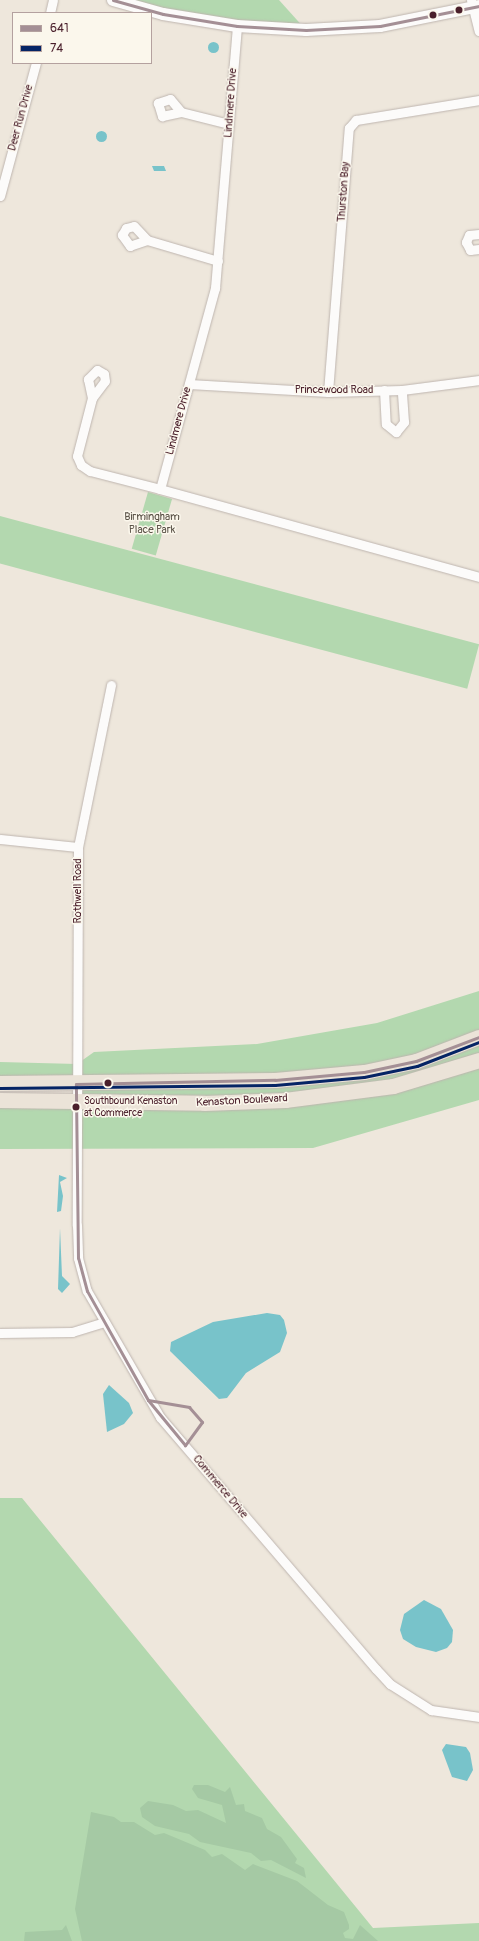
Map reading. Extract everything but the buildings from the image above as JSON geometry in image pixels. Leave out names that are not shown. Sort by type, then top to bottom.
[{"type":"main road","name":"Kenaston Boulevard","points":[[0,1083],[76,1084],[275,1080],[364,1072],[416,1061],[479,1037]]},
{"type":"main road","name":"Kenaston Boulevard","points":[[0,1100],[204,1103],[285,1100],[393,1086],[479,1060]]},
{"type":"street","points":[[50,12],[53,0]]},
{"type":"street","points":[[113,0],[163,14],[237,26],[306,30],[380,26],[474,5],[479,31]]},
{"type":"street","name":"Lindmere Drive","points":[[160,489],[216,288],[237,26]]},
{"type":"street","name":"Deer Run Drive","points":[[0,196],[36,64]]},
{"type":"street","name":"Thurston Bay","points":[[328,392],[350,128],[356,120],[479,100]]},
{"type":"street","points":[[181,112],[229,124]]},
{"type":"street","points":[[479,234],[469,235],[466,242],[470,250],[479,250]]},
{"type":"street","points":[[146,240],[218,261]]},
{"type":"street","name":"Princewood Road","points":[[189,384],[328,392],[402,390],[479,380]]},
{"type":"street","points":[[384,390],[386,424],[396,432],[402,429],[404,422],[402,390]]},
{"type":"street","points":[[92,398],[77,456],[81,465],[90,471],[479,577]]},
{"type":"street","name":"Rothwell Road","points":[[76,1101],[78,847],[111,685]]},
{"type":"street","points":[[0,839],[78,847]]},
{"type":"street","name":"Commerce Drive","points":[[76,1101],[78,1258],[87,1291],[160,1417],[390,1684],[431,1710],[479,1717]]},
{"type":"street","points":[[0,1333],[72,1332],[104,1322]]},
{"type":"green space","points":[[113,0],[279,0],[306,30],[237,26]]},
{"type":"green space","name":"Birmingham Place Park","points":[[148,492],[172,499],[156,556],[132,549]]},
{"type":"green space","points":[[0,516],[479,644],[467,689],[0,564]]},
{"type":"green space","points":[[479,991],[479,1100],[313,1148],[0,1149],[0,1100],[76,1101],[76,1084],[0,1082],[0,1062],[77,1064],[94,1052],[257,1044],[377,1023]]},
{"type":"green space","points":[[0,1498],[22,1498],[373,1928],[479,1923],[479,1941],[0,1941]]},
{"type":"green space","points":[[194,1785],[208,1785],[225,1792],[230,1787],[236,1805],[244,1804],[245,1811],[262,1818],[267,1829],[281,1837],[297,1859],[295,1863],[304,1868],[306,1878],[271,1860],[261,1861],[251,1853],[200,1842],[189,1834],[155,1826],[142,1817],[140,1808],[148,1801],[173,1805],[186,1811],[198,1810],[226,1823],[222,1805],[198,1798],[192,1789]]},
{"type":"green space","points":[[91,1812],[114,1817],[121,1822],[134,1822],[155,1835],[164,1833],[205,1850],[212,1857],[222,1854],[245,1870],[253,1864],[297,1881],[328,1905],[344,1912],[349,1925],[349,1929],[343,1933],[345,1938],[353,1939],[360,1925],[378,1941],[82,1941],[75,1909]]},
{"type":"green space","points":[[66,1925],[72,1941],[24,1941],[25,1932],[62,1930]]},
{"type":"water","points":[[211,42],[215,42],[217,43],[217,51],[211,52],[208,49],[208,45]]},
{"type":"water","points":[[101,130],[105,132],[107,136],[105,140],[101,142],[97,140],[95,136],[97,132]]},
{"type":"water","points":[[152,166],[164,166],[166,171],[154,171]]},
{"type":"water","points":[[59,1175],[67,1178],[60,1182],[63,1196],[61,1211],[57,1212]]},
{"type":"water","points":[[60,1228],[62,1276],[70,1284],[62,1293],[58,1289]]},
{"type":"water","points":[[267,1313],[280,1315],[284,1320],[287,1333],[280,1352],[246,1373],[227,1398],[219,1399],[170,1351],[171,1342],[213,1322]]},
{"type":"water","points":[[109,1385],[129,1403],[133,1413],[124,1424],[107,1432],[103,1394]]},
{"type":"water","points":[[424,1600],[441,1609],[453,1630],[452,1642],[447,1648],[436,1652],[416,1647],[403,1639],[400,1630],[404,1614]]},
{"type":"water","points":[[446,1744],[466,1747],[470,1753],[473,1770],[467,1781],[452,1777],[442,1750]]},
{"type":"transit line","name":"641","points":[[113,0],[163,14],[237,26],[306,30],[380,26],[479,6]]},
{"type":"transit line","name":"641","points":[[185,1445],[148,1400],[87,1291],[78,1258],[76,1084],[275,1080],[364,1072],[416,1061],[479,1037]]},
{"type":"transit line","name":"74","points":[[0,1088],[275,1085],[364,1077],[417,1066],[479,1042]]},
{"type":"transit line","name":"641","points":[[148,1400],[189,1407],[202,1422],[185,1445]]},
{"type":"place","name":"Southbound Kenaston at Commerce","points":[[76,1107]]}]
